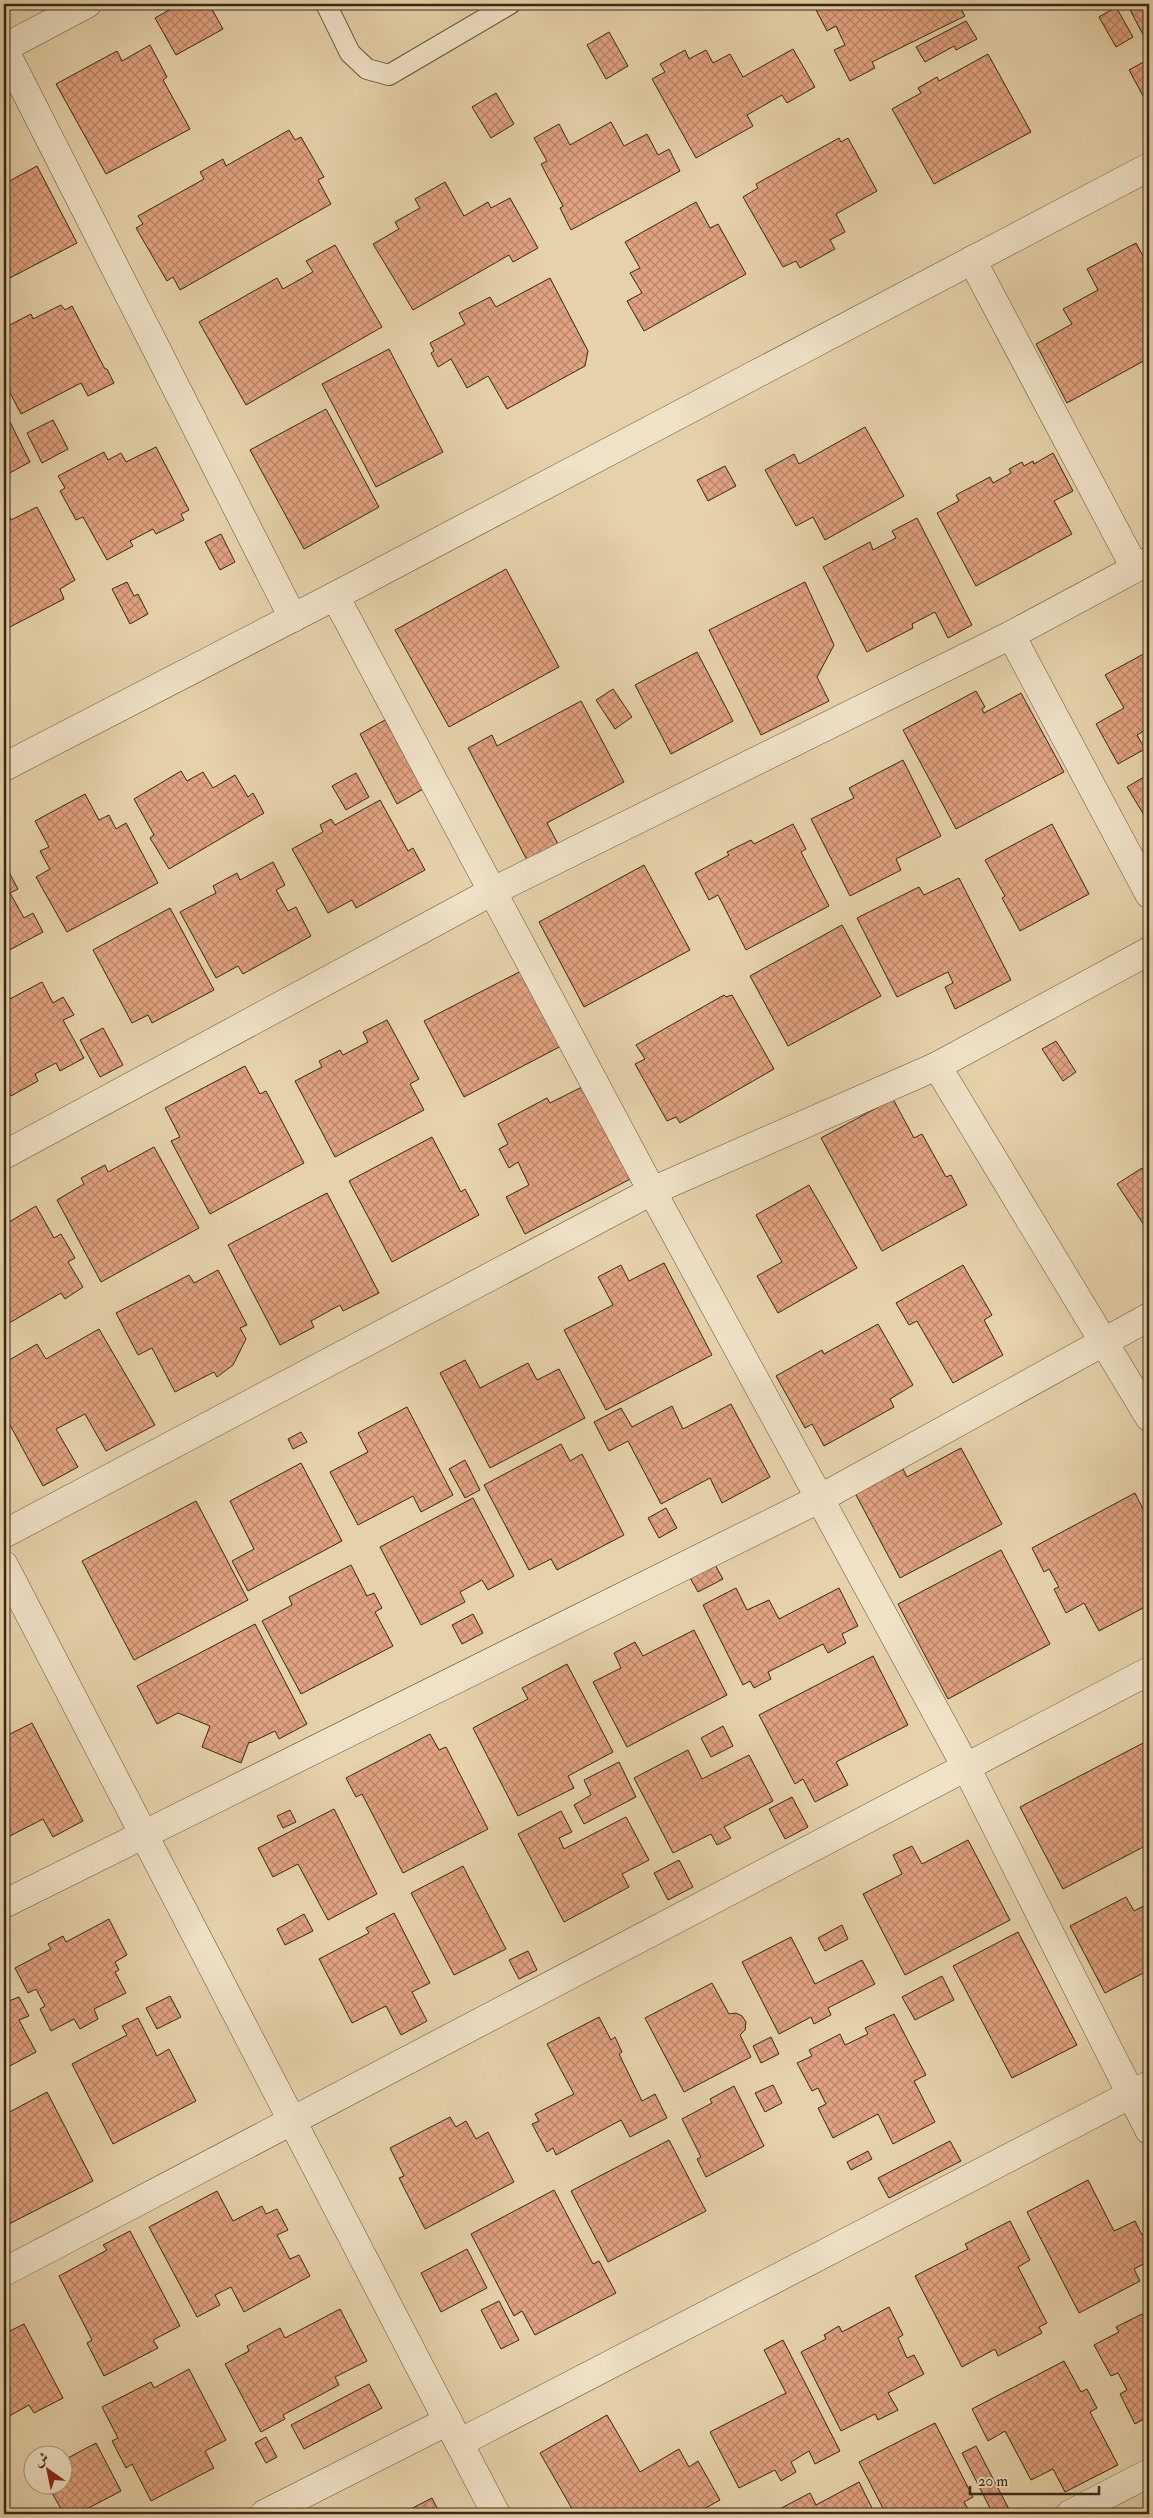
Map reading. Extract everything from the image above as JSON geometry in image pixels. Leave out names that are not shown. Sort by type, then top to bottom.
[{"type":"street","points":[[88,4],[4,48],[293,618]]},
{"type":"street","points":[[4,767],[335,596],[1149,167]]},
{"type":"street","points":[[4,1155],[493,891],[1011,635],[1142,565],[972,260]]},
{"type":"street","points":[[335,596],[652,1191],[1140,2090],[1149,2130]]},
{"type":"street","points":[[1011,635],[1149,894]]},
{"type":"street","points":[[4,1534],[652,1191],[937,1066],[1149,950]]},
{"type":"street","points":[[937,1066],[1105,1341],[1149,1418]]},
{"type":"street","points":[[4,1904],[819,1499],[1149,1317]]},
{"type":"street","points":[[4,1565],[496,2514]]},
{"type":"street","points":[[4,2272],[1149,1671]]},
{"type":"street","points":[[264,2514],[454,2432],[1140,2090]]},
{"type":"street","points":[[1070,2514],[1149,2473]]},
{"type":"lane","points":[[326,4],[350,53],[367,69],[389,75],[510,4]]},
{"type":"building","points":[[180,4],[209,4],[223,29],[176,55],[155,18]]},
{"type":"building","points":[[813,4],[958,4],[965,16],[872,62],[875,68],[850,81],[834,50],[845,45],[836,26],[827,31]]},
{"type":"building","points":[[1127,4],[1149,4],[1149,46]]},
{"type":"building","points":[[1116,7],[1133,37],[1116,47],[1099,17]]},
{"type":"building","points":[[966,21],[977,39],[956,50],[954,46],[925,62],[916,47]]},
{"type":"building","points":[[609,32],[628,66],[606,79],[587,45]]},
{"type":"building","points":[[150,45],[167,77],[163,80],[190,129],[106,174],[56,84],[117,51],[122,61]]},
{"type":"building","points":[[793,49],[815,87],[787,103],[782,95],[747,115],[753,126],[696,158],[652,79],[665,72],[660,64],[685,50],[689,59],[706,50],[713,63],[730,54],[743,77]]},
{"type":"building","points":[[988,54],[1031,132],[934,184],[892,109],[921,93],[918,88],[937,77],[939,81]]},
{"type":"building","points":[[1149,59],[1149,104],[1148,105],[1129,70]]},
{"type":"building","points":[[496,93],[514,124],[491,138],[472,107]]},
{"type":"building","points":[[611,122],[624,146],[647,134],[658,155],[669,149],[680,171],[571,230],[560,208],[563,206],[541,164],[547,161],[534,138],[559,124],[570,145]]},
{"type":"building","points":[[289,130],[295,140],[301,137],[324,177],[318,180],[331,204],[180,290],[173,277],[167,281],[136,228],[143,224],[138,216],[204,179],[200,172],[223,159],[226,166]]},
{"type":"building","points":[[839,138],[841,142],[848,138],[877,191],[836,214],[845,232],[830,240],[835,249],[800,268],[796,261],[783,267],[743,197],[758,188],[756,184]]},
{"type":"building","points":[[37,166],[77,243],[4,281],[4,184]]},
{"type":"building","points":[[445,182],[464,216],[488,202],[491,208],[510,198],[538,248],[513,262],[509,255],[413,310],[373,244],[399,229],[395,222],[420,208],[415,199]]},
{"type":"building","points":[[696,202],[710,228],[718,224],[746,274],[644,331],[627,301],[642,293],[630,273],[640,268],[625,242]]},
{"type":"building","points":[[1136,243],[1149,267],[1149,358],[1067,403],[1036,344],[1072,324],[1063,309],[1098,290],[1087,269]]},
{"type":"building","points":[[335,245],[382,327],[246,405],[199,322],[277,278],[283,289],[313,272],[306,261]]},
{"type":"building","points":[[550,278],[588,351],[585,366],[507,409],[488,376],[467,388],[451,359],[438,367],[431,353],[434,351],[430,343],[465,324],[459,313],[490,297],[496,307]]},
{"type":"building","points":[[61,305],[65,310],[72,306],[114,383],[88,396],[81,383],[21,414],[7,387],[4,389],[4,328],[31,314],[33,319]]},
{"type":"building","points":[[389,349],[443,452],[376,487],[322,384]]},
{"type":"building","points":[[326,409],[379,507],[304,549],[250,450]]},
{"type":"building","points":[[4,410],[30,462],[4,476]]},
{"type":"building","points":[[53,420],[68,449],[42,463],[27,433]]},
{"type":"building","points":[[865,427],[904,496],[825,540],[813,517],[796,526],[765,470],[794,454],[799,464]]},
{"type":"building","points":[[156,447],[189,510],[181,514],[184,520],[156,534],[153,529],[130,541],[133,546],[107,560],[83,517],[76,520],[60,491],[65,488],[58,476],[104,452],[108,460],[121,453],[126,462]]},
{"type":"building","points":[[1053,453],[1073,491],[1054,501],[1072,534],[976,586],[937,513],[959,501],[956,495],[990,477],[993,483],[1011,473],[1009,469],[1022,462],[1024,466],[1033,461],[1034,464]]},
{"type":"building","points":[[725,466],[736,486],[708,501],[697,480]]},
{"type":"building","points":[[37,507],[75,580],[60,589],[64,599],[4,630],[4,518],[9,516],[11,520]]},
{"type":"building","points":[[917,518],[972,625],[948,638],[935,612],[912,624],[913,628],[867,652],[823,567],[870,542],[873,550],[896,538],[892,531]]},
{"type":"building","points":[[221,534],[235,562],[220,570],[205,542]]},
{"type":"building","points":[[506,569],[559,667],[449,727],[395,630]]},
{"type":"building","points":[[127,582],[134,596],[138,594],[148,614],[130,624],[112,589]]},
{"type":"building","points":[[805,582],[834,645],[817,677],[829,701],[761,735],[709,630]]},
{"type":"building","points":[[1149,651],[1149,728],[1137,735],[1145,749],[1118,764],[1096,724],[1124,708],[1105,675]]},
{"type":"building","points":[[697,652],[733,721],[671,754],[635,685]]},
{"type":"building","points":[[613,689],[632,717],[615,729],[596,700]]},
{"type":"building","points":[[976,691],[985,707],[982,709],[984,713],[1021,693],[1064,772],[956,829],[903,730]]},
{"type":"building","points":[[581,701],[624,782],[547,823],[558,844],[527,860],[468,748],[492,735],[497,746]]},
{"type":"building","points":[[385,720],[423,789],[397,804],[360,734]]},
{"type":"building","points":[[903,760],[941,836],[896,859],[901,870],[850,896],[811,819],[854,798],[849,788]]},
{"type":"building","points":[[181,771],[187,781],[203,772],[213,788],[235,775],[248,797],[253,793],[264,813],[169,869],[150,838],[154,835],[134,799]]},
{"type":"building","points":[[356,773],[369,797],[346,810],[332,786]]},
{"type":"building","points":[[1149,774],[1149,819],[1147,820],[1127,787]]},
{"type":"building","points":[[85,794],[99,820],[109,815],[116,829],[126,823],[158,883],[67,932],[36,877],[50,869],[40,851],[49,847],[35,821]]},
{"type":"building","points":[[380,800],[408,851],[413,848],[425,870],[356,908],[352,900],[328,913],[292,849],[323,832],[320,825],[331,819],[335,825]]},
{"type":"building","points":[[793,824],[806,849],[801,852],[829,906],[746,950],[718,895],[709,900],[695,873],[729,855],[727,852],[751,840],[754,844]]},
{"type":"building","points":[[1052,824],[1089,894],[1020,931],[1002,898],[1005,896],[985,860]]},
{"type":"building","points":[[273,862],[285,885],[276,890],[288,911],[296,907],[311,936],[243,974],[238,966],[216,978],[180,912],[216,893],[213,886],[237,873],[240,880]]},
{"type":"building","points":[[4,863],[18,889],[10,893],[24,918],[33,913],[43,932],[4,953]]},
{"type":"building","points":[[644,865],[690,950],[584,1007],[539,922]]},
{"type":"building","points":[[959,878],[1011,980],[955,1009],[945,987],[953,983],[948,972],[897,997],[857,918],[919,887],[924,895]]},
{"type":"building","points":[[170,908],[214,990],[152,1023],[148,1015],[132,1023],[93,950]]},
{"type":"building","points":[[842,925],[881,996],[788,1046],[750,976]]},
{"type":"building","points":[[525,969],[565,1044],[464,1097],[424,1021]]},
{"type":"building","points":[[42,982],[53,1003],[63,997],[74,1015],[63,1020],[84,1058],[60,1071],[56,1063],[35,1074],[38,1081],[11,1096],[4,1083],[4,1002]]},
{"type":"building","points":[[724,995],[726,997],[732,995],[774,1069],[680,1123],[676,1117],[667,1121],[635,1064],[645,1059],[636,1045]]},
{"type":"building","points":[[387,1020],[419,1079],[410,1084],[424,1110],[335,1157],[295,1081],[322,1067],[319,1061],[340,1050],[343,1055],[368,1042],[363,1032]]},
{"type":"building","points":[[103,1028],[123,1065],[100,1077],[80,1040]]},
{"type":"building","points":[[1056,1041],[1076,1072],[1063,1081],[1042,1049]]},
{"type":"building","points":[[245,1066],[260,1094],[266,1091],[304,1163],[210,1214],[171,1141],[180,1137],[165,1108]]},
{"type":"building","points":[[588,1084],[636,1176],[525,1234],[506,1197],[529,1185],[518,1162],[509,1168],[499,1149],[508,1144],[498,1124],[547,1098],[550,1103]]},
{"type":"building","points":[[893,1099],[914,1138],[922,1134],[946,1177],[951,1175],[967,1205],[882,1251],[821,1138]]},
{"type":"building","points":[[432,1137],[461,1192],[465,1189],[479,1215],[392,1262],[349,1181]]},
{"type":"building","points":[[154,1147],[199,1228],[101,1282],[57,1200],[84,1184],[81,1178],[105,1165],[108,1172]]},
{"type":"building","points":[[1142,1168],[1149,1180],[1149,1222],[1144,1225],[1117,1184]]},
{"type":"building","points":[[809,1185],[857,1268],[778,1313],[757,1276],[782,1262],[756,1215]]},
{"type":"building","points":[[327,1193],[379,1293],[343,1311],[340,1305],[311,1321],[314,1327],[280,1345],[228,1245]]},
{"type":"building","points":[[36,1206],[54,1238],[61,1234],[75,1258],[68,1262],[83,1287],[65,1299],[61,1293],[4,1326],[4,1225]]},
{"type":"building","points":[[664,1263],[712,1355],[606,1410],[564,1330],[613,1305],[598,1277],[621,1265],[629,1281]]},
{"type":"building","points":[[963,1265],[992,1315],[984,1320],[1003,1355],[953,1383],[917,1321],[909,1325],[896,1303]]},
{"type":"building","points":[[218,1270],[247,1325],[240,1328],[246,1339],[233,1365],[217,1377],[214,1372],[175,1392],[152,1348],[138,1355],[116,1313],[189,1275],[194,1283]]},
{"type":"building","points":[[878,1324],[913,1385],[890,1399],[894,1407],[824,1446],[812,1424],[805,1428],[776,1376],[822,1350],[824,1354]]},
{"type":"building","points":[[99,1329],[155,1425],[106,1451],[85,1414],[56,1429],[78,1467],[43,1486],[4,1414],[4,1363],[37,1344],[46,1359]]},
{"type":"building","points":[[465,1360],[480,1388],[528,1363],[537,1380],[559,1369],[585,1418],[490,1468],[440,1373]]},
{"type":"building","points":[[731,1404],[770,1477],[722,1503],[710,1478],[661,1504],[628,1441],[609,1451],[594,1422],[621,1408],[632,1427],[672,1406],[683,1429]]},
{"type":"building","points":[[407,1407],[453,1495],[421,1512],[413,1496],[358,1525],[330,1472],[368,1452],[358,1433]]},
{"type":"building","points":[[301,1432],[307,1442],[293,1449],[288,1439]]},
{"type":"building","points":[[561,1444],[570,1461],[582,1454],[624,1535],[557,1570],[551,1559],[529,1570],[484,1485]]},
{"type":"building","points":[[961,1448],[1002,1524],[900,1578],[855,1493],[903,1469],[907,1477]]},
{"type":"building","points":[[465,1460],[480,1490],[465,1498],[449,1469]]},
{"type":"building","points":[[301,1463],[342,1541],[248,1591],[232,1561],[254,1549],[230,1501]]},
{"type":"building","points":[[1135,1493],[1149,1521],[1149,1620],[1143,1608],[1099,1631],[1084,1603],[1066,1613],[1054,1589],[1059,1587],[1049,1569],[1044,1572],[1032,1548]]},
{"type":"building","points":[[473,1498],[514,1576],[488,1590],[482,1580],[460,1592],[465,1602],[421,1625],[380,1547]]},
{"type":"building","points":[[196,1501],[248,1600],[134,1660],[82,1561]]},
{"type":"building","points":[[666,1508],[677,1528],[659,1538],[648,1518]]},
{"type":"building","points":[[1001,1550],[1050,1644],[948,1699],[898,1604]]},
{"type":"building","points":[[714,1563],[723,1579],[698,1592],[689,1576]]},
{"type":"building","points":[[351,1565],[367,1596],[374,1593],[382,1608],[375,1612],[393,1646],[301,1694],[262,1621],[292,1605],[289,1597]]},
{"type":"building","points":[[736,1588],[747,1610],[769,1600],[779,1619],[839,1588],[858,1626],[842,1634],[846,1643],[828,1653],[823,1644],[768,1672],[771,1679],[754,1688],[750,1681],[743,1685],[703,1605]]},
{"type":"building","points":[[473,1614],[483,1633],[462,1644],[452,1625]]},
{"type":"building","points":[[255,1624],[307,1724],[279,1739],[275,1731],[249,1742],[241,1763],[202,1747],[210,1726],[178,1713],[157,1724],[137,1686]]},
{"type":"building","points":[[694,1630],[727,1695],[627,1747],[593,1682],[621,1668],[614,1653],[635,1642],[643,1656]]},
{"type":"building","points":[[873,1656],[908,1725],[836,1762],[848,1785],[815,1802],[803,1779],[795,1784],[759,1715]]},
{"type":"building","points":[[567,1664],[613,1752],[568,1776],[574,1788],[518,1816],[473,1728],[528,1699],[522,1688]]},
{"type":"building","points":[[32,1723],[83,1821],[53,1837],[43,1819],[4,1839],[4,1737]]},
{"type":"building","points":[[723,1726],[733,1746],[711,1757],[701,1738]]},
{"type":"building","points":[[430,1734],[439,1750],[446,1747],[488,1829],[403,1873],[362,1794],[356,1797],[346,1778]]},
{"type":"building","points":[[1149,1740],[1149,1844],[1063,1889],[1020,1807]]},
{"type":"building","points":[[688,1750],[702,1779],[749,1755],[773,1801],[724,1827],[731,1838],[717,1845],[711,1834],[673,1853],[634,1778]]},
{"type":"building","points":[[619,1762],[636,1797],[584,1824],[574,1805],[591,1795],[584,1780]]},
{"type":"building","points":[[792,1797],[808,1827],[785,1839],[769,1809]]},
{"type":"building","points":[[334,1809],[377,1894],[328,1920],[298,1864],[273,1877],[258,1848]]},
{"type":"building","points":[[290,1810],[296,1822],[283,1828],[277,1816]]},
{"type":"building","points":[[561,1811],[572,1832],[559,1838],[564,1849],[626,1817],[649,1860],[622,1874],[629,1887],[564,1922],[518,1834]]},
{"type":"building","points":[[968,1840],[1010,1920],[905,1975],[863,1894],[902,1874],[893,1855],[912,1846],[922,1864]]},
{"type":"building","points":[[679,1860],[693,1887],[668,1900],[654,1873]]},
{"type":"building","points":[[463,1866],[506,1949],[454,1975],[411,1893]]},
{"type":"building","points":[[1126,1897],[1134,1911],[1149,1903],[1149,1970],[1105,1993],[1070,1926]]},
{"type":"building","points":[[394,1913],[430,1983],[412,1992],[427,2021],[401,2035],[386,2006],[352,2023],[319,1959],[369,1933],[366,1928]]},
{"type":"building","points":[[304,1914],[313,1931],[285,1945],[277,1929]]},
{"type":"building","points":[[109,1919],[127,1955],[115,1962],[119,1970],[115,1972],[126,1993],[94,2009],[98,2019],[80,2029],[74,2019],[51,2031],[40,2009],[45,2006],[36,1989],[28,1993],[15,1968],[51,1949],[48,1944],[63,1936],[66,1942]]},
{"type":"building","points":[[842,1925],[848,1939],[825,1951],[818,1938]]},
{"type":"building","points":[[1018,1932],[1077,2045],[1012,2078],[953,1966]]},
{"type":"building","points":[[791,1937],[815,1984],[862,1960],[875,1984],[828,2008],[831,2015],[814,2024],[811,2017],[779,2034],[742,1962]]},
{"type":"building","points":[[528,1951],[537,1970],[519,1979],[509,1960]]},
{"type":"building","points":[[942,1976],[954,2000],[915,2020],[902,1997]]},
{"type":"building","points":[[712,1983],[729,2014],[736,2013],[742,2016],[746,2022],[745,2030],[740,2035],[751,2057],[684,2092],[645,2018]]},
{"type":"building","points":[[4,1991],[9,2001],[19,1997],[29,2016],[19,2020],[36,2052],[4,2069]]},
{"type":"building","points":[[170,1996],[181,2017],[157,2029],[146,2008]]},
{"type":"building","points":[[894,2014],[926,2075],[914,2081],[935,2122],[893,2144],[878,2114],[833,2138],[818,2108],[826,2104],[818,2088],[812,2091],[797,2063],[812,2056],[809,2050],[840,2034],[845,2045],[868,2034],[865,2028]]},
{"type":"building","points":[[599,2017],[611,2040],[615,2037],[622,2052],[619,2054],[642,2101],[655,2094],[667,2118],[630,2137],[621,2120],[556,2155],[553,2148],[547,2152],[532,2124],[539,2121],[535,2114],[574,2094],[547,2044]]},
{"type":"building","points":[[138,2018],[157,2056],[169,2049],[196,2101],[113,2144],[72,2064],[127,2035],[122,2026]]},
{"type":"building","points":[[771,2037],[779,2054],[761,2063],[753,2046]]},
{"type":"building","points":[[773,2085],[782,2103],[765,2112],[755,2093]]},
{"type":"building","points":[[734,2086],[764,2146],[706,2177],[697,2159],[701,2157],[682,2119],[712,2103],[710,2099]]},
{"type":"building","points":[[47,2092],[93,2181],[7,2225],[4,2219],[4,2115]]},
{"type":"building","points":[[450,2117],[456,2127],[466,2121],[476,2139],[488,2132],[514,2182],[425,2229],[399,2178],[404,2176],[390,2148]]},
{"type":"building","points":[[669,2140],[706,2211],[608,2262],[571,2191]]},
{"type":"building","points":[[950,2141],[961,2161],[889,2198],[878,2178]]},
{"type":"building","points":[[868,2151],[872,2159],[851,2170],[847,2162]]},
{"type":"building","points":[[1088,2180],[1114,2231],[1135,2221],[1142,2235],[1149,2232],[1149,2261],[1134,2269],[1140,2281],[1079,2313],[1027,2212]]},
{"type":"building","points":[[554,2190],[593,2264],[599,2261],[616,2293],[535,2335],[522,2311],[514,2316],[471,2234]]},
{"type":"building","points":[[217,2191],[233,2221],[262,2206],[266,2214],[277,2209],[288,2230],[277,2235],[290,2259],[299,2255],[310,2276],[244,2312],[231,2287],[215,2295],[220,2305],[197,2317],[149,2227]]},
{"type":"building","points":[[1010,2221],[1030,2260],[1018,2267],[1047,2323],[1039,2327],[1042,2333],[998,2356],[995,2349],[962,2367],[915,2276],[968,2249],[965,2244]]},
{"type":"building","points":[[130,2231],[180,2326],[153,2340],[158,2348],[104,2376],[87,2343],[92,2340],[59,2276],[107,2250],[103,2245]]},
{"type":"building","points":[[467,2249],[487,2288],[441,2312],[421,2273]]},
{"type":"building","points":[[499,2301],[519,2340],[501,2349],[481,2310]]},
{"type":"building","points":[[889,2307],[903,2335],[898,2338],[907,2358],[914,2355],[924,2374],[888,2393],[898,2410],[878,2420],[875,2414],[841,2431],[801,2352],[826,2339],[824,2335],[839,2326],[842,2332]]},
{"type":"building","points":[[340,2309],[367,2361],[335,2377],[339,2385],[283,2415],[285,2419],[261,2432],[225,2364],[249,2351],[247,2346],[280,2328],[285,2338]]},
{"type":"building","points":[[1142,2314],[1149,2324],[1149,2409],[1146,2411],[1149,2416],[1135,2424],[1120,2394],[1127,2390],[1118,2373],[1111,2376],[1094,2345],[1119,2332],[1116,2327]]},
{"type":"building","points":[[24,2324],[63,2398],[34,2413],[29,2405],[4,2419],[4,2334]]},
{"type":"building","points":[[783,2340],[840,2451],[815,2464],[809,2451],[791,2462],[796,2472],[781,2481],[775,2470],[739,2488],[710,2432],[786,2393],[764,2350]]},
{"type":"building","points":[[1064,2361],[1081,2392],[1087,2389],[1097,2408],[1090,2412],[1118,2465],[1065,2492],[1053,2469],[1031,2480],[1005,2431],[988,2441],[972,2409]]},
{"type":"building","points":[[189,2369],[226,2440],[205,2451],[214,2468],[151,2501],[132,2464],[126,2468],[112,2441],[118,2438],[102,2407],[151,2382],[154,2388]]},
{"type":"building","points":[[369,2384],[382,2408],[304,2449],[291,2425]]},
{"type":"building","points":[[607,2415],[640,2472],[679,2449],[689,2467],[698,2461],[720,2500],[695,2514],[575,2514],[540,2453]]},
{"type":"building","points":[[935,2423],[973,2497],[964,2502],[971,2514],[886,2514],[859,2462]]},
{"type":"building","points":[[266,2437],[277,2457],[266,2463],[255,2443]]},
{"type":"building","points":[[96,2443],[121,2491],[77,2514],[64,2514],[54,2496],[72,2496],[72,2456]]},
{"type":"building","points":[[976,2446],[1011,2513],[993,2514],[962,2453]]},
{"type":"building","points":[[859,2482],[875,2514],[770,2514],[810,2493],[816,2505]]},
{"type":"building","points":[[432,2498],[440,2514],[401,2514]]}]
